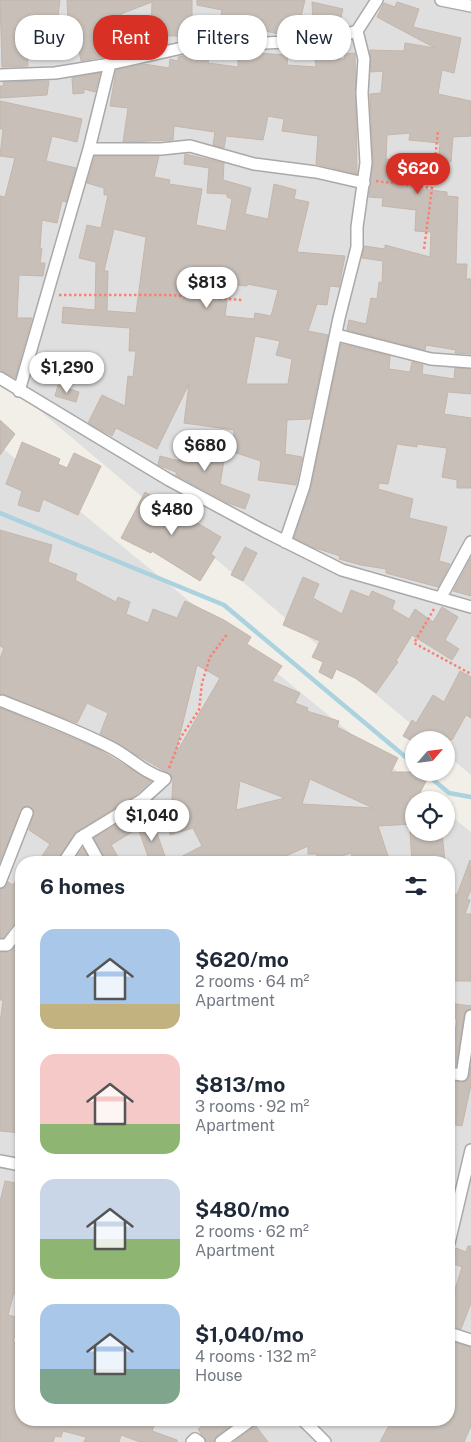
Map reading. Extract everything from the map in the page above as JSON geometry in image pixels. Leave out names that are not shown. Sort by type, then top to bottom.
[{"type":"street","points":[[0,74],[55,73],[110,64],[218,40],[265,43],[328,40],[357,31],[378,0]]},
{"type":"street","points":[[441,0],[471,6]]},
{"type":"street","points":[[285,542],[304,486],[336,335],[356,255],[357,227],[364,182],[365,118],[362,93],[364,59],[357,31]]},
{"type":"street","points":[[18,391],[89,149],[110,64]]},
{"type":"street","points":[[89,149],[161,150],[190,146],[254,164],[316,172],[364,182]]},
{"type":"street","points":[[336,335],[431,359],[471,362]]},
{"type":"street","points":[[0,378],[18,391],[169,480],[342,570],[471,607]]},
{"type":"street","points":[[441,597],[471,542]]},
{"type":"street","points":[[2,701],[59,723],[114,749],[151,775],[165,779]]},
{"type":"street","points":[[68,856],[80,838],[142,800],[165,779]]},
{"type":"street","points":[[0,882],[28,813]]},
{"type":"street","points":[[84,835],[96,856]]},
{"type":"street","points":[[0,945],[7,945],[15,935]]},
{"type":"street","points":[[455,1074],[462,1075],[471,1016]]},
{"type":"street","points":[[455,1216],[470,1150]]},
{"type":"street","points":[[0,1161],[15,1164]]},
{"type":"street","points":[[455,1335],[471,1340]]},
{"type":"street","points":[[221,1442],[243,1426]]},
{"type":"street","points":[[309,1426],[325,1442]]},
{"type":"street","points":[[192,1442],[195,1439],[199,1442]]},
{"type":"path","points":[[424,249],[438,130]]},
{"type":"path","points":[[364,182],[432,188]]},
{"type":"path","points":[[46,295],[141,295],[242,300]]},
{"type":"path","points":[[441,597],[414,643],[471,674]]},
{"type":"path","points":[[165,779],[181,737],[199,710],[202,683],[210,657],[228,633]]},
{"type":"shaded area","points":[[0,0],[471,0],[471,775],[455,762],[455,731],[419,731],[0,377]]},
{"type":"shaded area","points":[[0,446],[405,778],[405,781],[409,781],[421,791],[405,791],[405,841],[455,841],[455,819],[471,832],[471,1442],[0,1442]]},
{"type":"building","points":[[0,0],[60,0],[58,15],[15,15],[15,60],[28,60],[28,66],[2,67]]},
{"type":"building","points":[[67,0],[192,0],[192,15],[178,15],[178,36],[168,36],[168,15],[152,15],[152,2],[121,15],[93,15],[93,59],[81,61],[83,60],[83,15],[68,15]]},
{"type":"building","points":[[197,0],[305,0],[301,15],[277,15],[277,34],[267,31],[267,15],[221,15],[222,10],[197,5]]},
{"type":"building","points":[[312,2],[343,9],[342,15],[313,15]]},
{"type":"building","points":[[397,2],[419,9],[413,27],[461,38],[454,73],[442,70],[438,94],[471,101],[471,136],[453,137],[451,162],[438,161],[440,143],[409,140],[410,133],[387,135],[386,159],[416,163],[414,188],[447,192],[447,196],[458,197],[456,264],[467,264],[466,279],[471,279],[471,354],[455,353],[456,350],[426,345],[425,350],[347,330],[349,320],[366,324],[371,298],[377,299],[379,282],[382,283],[383,261],[362,258],[364,246],[385,249],[385,245],[430,257],[431,232],[415,231],[416,210],[382,206],[383,198],[369,197],[373,163],[370,94],[381,93],[383,71],[371,72],[370,50],[404,51],[405,43],[435,48],[377,17],[384,3],[395,7]]},
{"type":"building","points":[[351,53],[355,53],[357,174],[316,164],[318,136],[282,131],[284,119],[268,116],[263,140],[226,136],[224,148],[213,145],[215,132],[174,126],[173,140],[123,142],[128,108],[110,106],[116,70],[144,64],[169,68],[170,59],[178,61],[209,60],[208,63],[238,67],[238,60],[267,60],[267,54],[277,54],[277,60],[288,60],[287,65],[316,67],[315,60],[351,60]]},
{"type":"building","points":[[100,73],[95,92],[84,89],[84,93],[73,94],[72,78]]},
{"type":"building","points":[[49,81],[47,95],[0,98],[0,86],[4,86],[3,82]]},
{"type":"building","points":[[0,101],[82,119],[77,142],[52,136],[46,161],[76,168],[66,202],[62,201],[57,223],[42,220],[40,263],[45,263],[43,276],[19,275],[17,318],[32,318],[15,378],[0,370],[0,196],[5,197],[15,158],[0,156],[3,129],[0,129]]},
{"type":"building","points":[[185,154],[224,163],[223,180],[251,188],[245,214],[268,219],[274,184],[296,190],[294,199],[309,202],[297,252],[345,256],[339,287],[330,286],[327,305],[317,304],[308,331],[328,335],[310,419],[287,420],[285,454],[302,457],[296,485],[258,480],[261,461],[233,452],[234,430],[184,423],[189,384],[157,449],[116,428],[112,436],[88,423],[102,395],[125,406],[128,376],[133,377],[136,351],[129,351],[130,328],[62,323],[63,307],[95,310],[96,262],[79,258],[87,225],[101,228],[108,195],[104,195],[104,188],[87,183],[95,156],[159,156],[154,177],[170,180],[169,184],[202,189],[196,225],[226,231],[232,199],[227,197],[227,194],[207,193],[209,168],[184,164]],"holes":[[[114,229],[146,237],[136,313],[107,311],[108,271],[104,271]],[[229,284],[247,286],[247,284],[278,290],[271,316],[255,313],[254,319],[225,316]],[[255,336],[280,341],[276,355],[292,359],[288,384],[246,384]]]},
{"type":"building","points":[[341,344],[390,356],[389,369],[410,372],[412,362],[423,365],[422,374],[454,379],[455,368],[471,369],[471,394],[448,392],[444,414],[471,418],[471,488],[457,488],[457,480],[442,477],[447,448],[417,444],[417,447],[397,444],[388,484],[379,483],[378,489],[413,499],[409,518],[447,527],[439,561],[450,564],[438,587],[386,573],[386,569],[339,559],[340,556],[312,547],[294,538],[311,488]]},
{"type":"building","points":[[58,385],[79,392],[76,402],[55,396]]},
{"type":"building","points":[[0,420],[15,434],[0,455]]},
{"type":"building","points":[[22,442],[60,459],[58,464],[67,468],[74,453],[101,466],[78,515],[43,499],[39,512],[18,505],[22,491],[6,484]]},
{"type":"building","points":[[182,444],[226,450],[220,484],[250,495],[245,509],[228,503],[176,475],[176,472],[158,465],[160,456],[179,461]]},
{"type":"building","points":[[145,492],[221,537],[211,554],[215,557],[200,581],[152,551],[151,553],[121,538]]},
{"type":"building","points":[[0,530],[52,545],[48,562],[77,574],[75,580],[116,602],[118,597],[130,602],[126,614],[148,623],[153,609],[177,618],[185,601],[224,620],[251,637],[247,644],[282,666],[272,681],[300,693],[295,703],[308,708],[307,711],[339,721],[337,727],[398,758],[391,772],[405,772],[405,781],[426,781],[421,791],[405,791],[405,824],[378,826],[388,856],[352,856],[351,853],[342,856],[317,856],[317,854],[308,854],[308,846],[286,856],[183,856],[202,846],[193,828],[170,835],[173,779],[170,774],[100,734],[108,713],[87,703],[77,723],[0,694],[0,658],[4,648],[0,646]],"holes":[[[197,665],[220,678],[175,755]],[[310,779],[373,808],[302,804]],[[240,781],[285,798],[236,810]]]},
{"type":"building","points":[[245,547],[257,553],[243,581],[231,575]]},
{"type":"building","points":[[471,558],[471,596],[453,591]]},
{"type":"building","points":[[303,577],[319,584],[313,598],[342,614],[351,590],[369,597],[372,591],[395,601],[392,609],[409,619],[415,609],[433,622],[442,607],[458,617],[445,640],[459,649],[452,660],[412,635],[396,661],[398,662],[376,693],[355,678],[336,669],[332,679],[319,672],[323,662],[312,657],[320,641],[283,625]]},
{"type":"building","points":[[460,671],[471,677],[471,718],[466,715],[455,735],[455,731],[406,731],[412,720],[416,723],[433,695],[444,702]]},
{"type":"building","points":[[0,708],[96,748],[151,781],[137,794],[76,832],[61,856],[42,856],[50,844],[29,830],[34,811],[30,806],[23,807],[0,861]]},
{"type":"building","points":[[128,818],[135,830],[111,845],[117,856],[103,856],[94,838]]},
{"type":"building","points":[[152,819],[165,856],[148,856],[137,825]]},
{"type":"building","points":[[411,841],[443,841],[444,856],[412,856]]},
{"type":"building","points":[[83,848],[88,856],[77,856]]},
{"type":"building","points":[[470,860],[471,889],[467,899],[470,900],[465,914],[471,914],[471,981],[455,981],[455,894],[457,895]]},
{"type":"building","points":[[8,882],[13,885],[15,882],[15,922],[3,938],[0,938],[0,889],[5,888]]},
{"type":"building","points":[[15,947],[15,1132],[0,1131],[0,1023],[3,1000],[0,1000],[0,952],[11,952]]},
{"type":"building","points":[[455,1004],[471,1006],[471,1009],[466,1011],[464,1015],[455,1066],[455,1032],[457,1019],[455,1018]]},
{"type":"building","points":[[471,1066],[471,1085],[462,1126],[455,1125],[455,1081],[465,1082],[469,1077]]},
{"type":"building","points":[[5,1181],[15,1183],[15,1293],[8,1315],[15,1317],[13,1342],[15,1343],[15,1426],[154,1426],[152,1431],[177,1440],[177,1442],[140,1442],[121,1435],[119,1442],[84,1442],[86,1437],[63,1431],[61,1437],[55,1436],[53,1442],[0,1442],[0,1202]]},
{"type":"building","points":[[468,1246],[471,1246],[471,1303],[461,1329],[455,1328],[455,1290],[462,1267],[455,1264],[455,1251],[456,1248],[466,1252]]},
{"type":"building","points":[[455,1343],[471,1347],[471,1426],[464,1442],[380,1442],[389,1426],[455,1426]]},
{"type":"building","points":[[202,1426],[230,1426],[217,1436],[214,1442],[206,1442],[198,1429]]},
{"type":"building","points":[[255,1426],[268,1442],[234,1442]]},
{"type":"waterway","points":[[0,513],[224,605],[405,756]]},
{"type":"waterway","points":[[435,781],[449,793],[471,797]]}]
